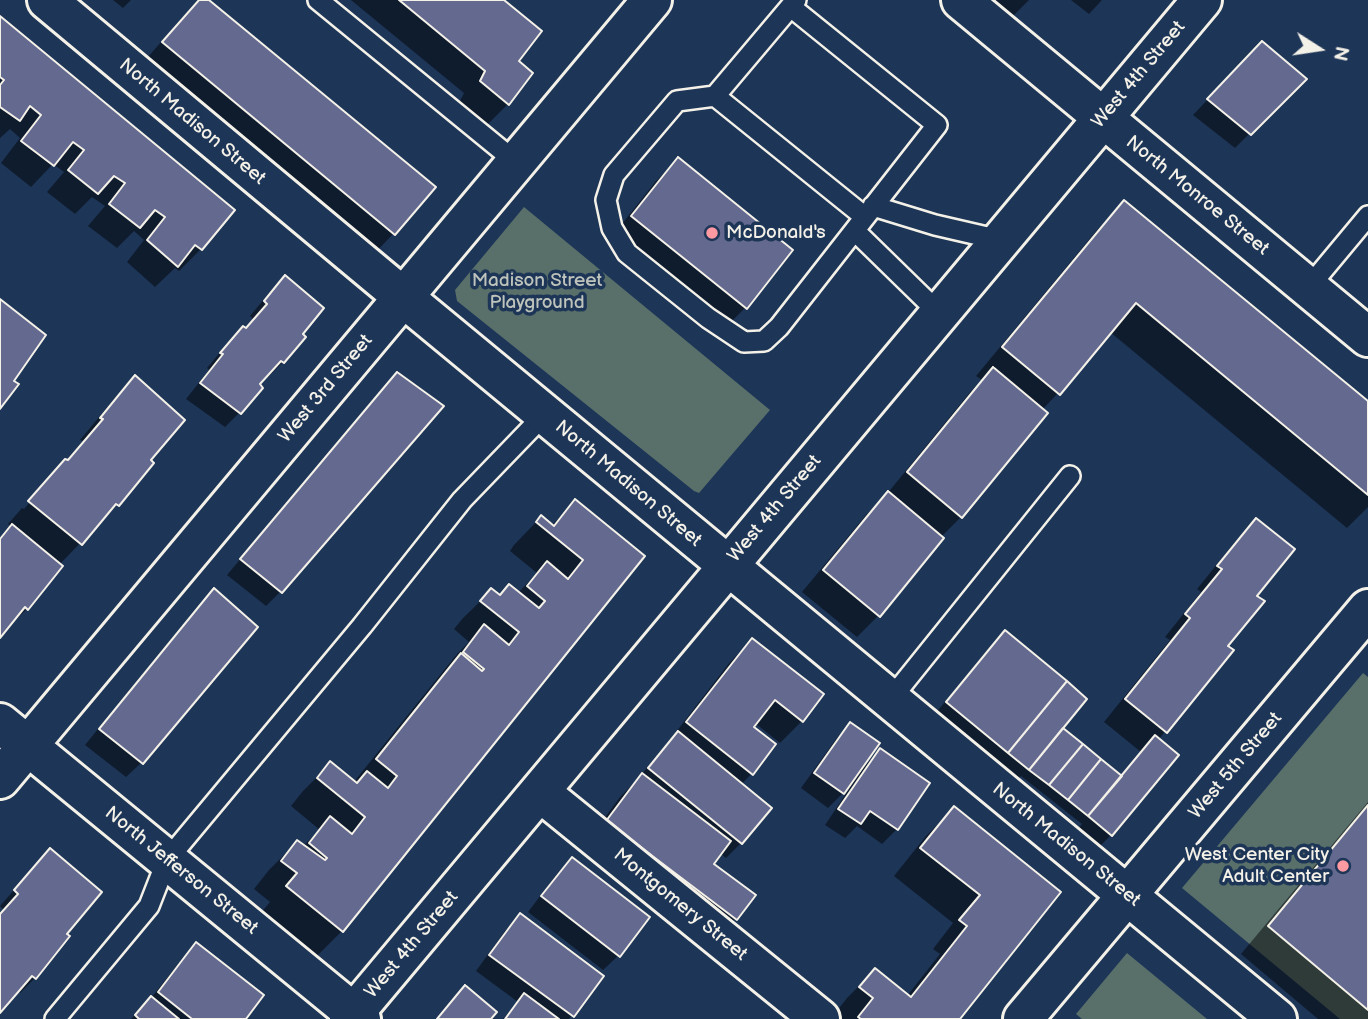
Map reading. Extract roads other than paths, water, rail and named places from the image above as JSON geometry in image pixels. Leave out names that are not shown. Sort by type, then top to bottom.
[{"type":"street","name":"North Madison Street","points":[[47,0],[544,415],[1277,1019]]},
{"type":"street","name":"West 3rd Street","points":[[0,779],[14,734],[403,297],[652,0]]},
{"type":"street","name":"North Monroe Street","points":[[961,0],[1368,337]]},
{"type":"street","name":"West 4th Street","points":[[355,1017],[727,566],[1202,0]]},
{"type":"street","name":"West 5th Street","points":[[1023,1019],[1368,609]]},
{"type":"street","name":"North Jefferson Street","points":[[14,734],[355,1017]]},
{"type":"street","name":"Montgomery Street","points":[[540,792],[820,1019]]},
{"type":"lane","points":[[318,0],[516,162]]},
{"type":"lane","points":[[794,3],[937,125],[779,327],[764,341],[744,342],[708,318],[627,253],[612,228],[606,200],[614,175],[677,101],[715,96],[794,3]]},
{"type":"lane","points":[[715,96],[864,218],[939,313]]},
{"type":"lane","points":[[1308,288],[1368,216]]},
{"type":"lane","points":[[864,218],[935,225],[1000,240]]},
{"type":"lane","points":[[55,1019],[149,906],[167,860],[362,626],[462,500],[544,415]]},
{"type":"lane","points":[[890,700],[1070,476]]},
{"type":"place","name":"McDonald's","points":[[712,233]]},
{"type":"place","name":"West Center City Adult Center","points":[[1343,866]]},
{"type":"park label","name":"Madison Street Playground","points":[[537,292]]}]
